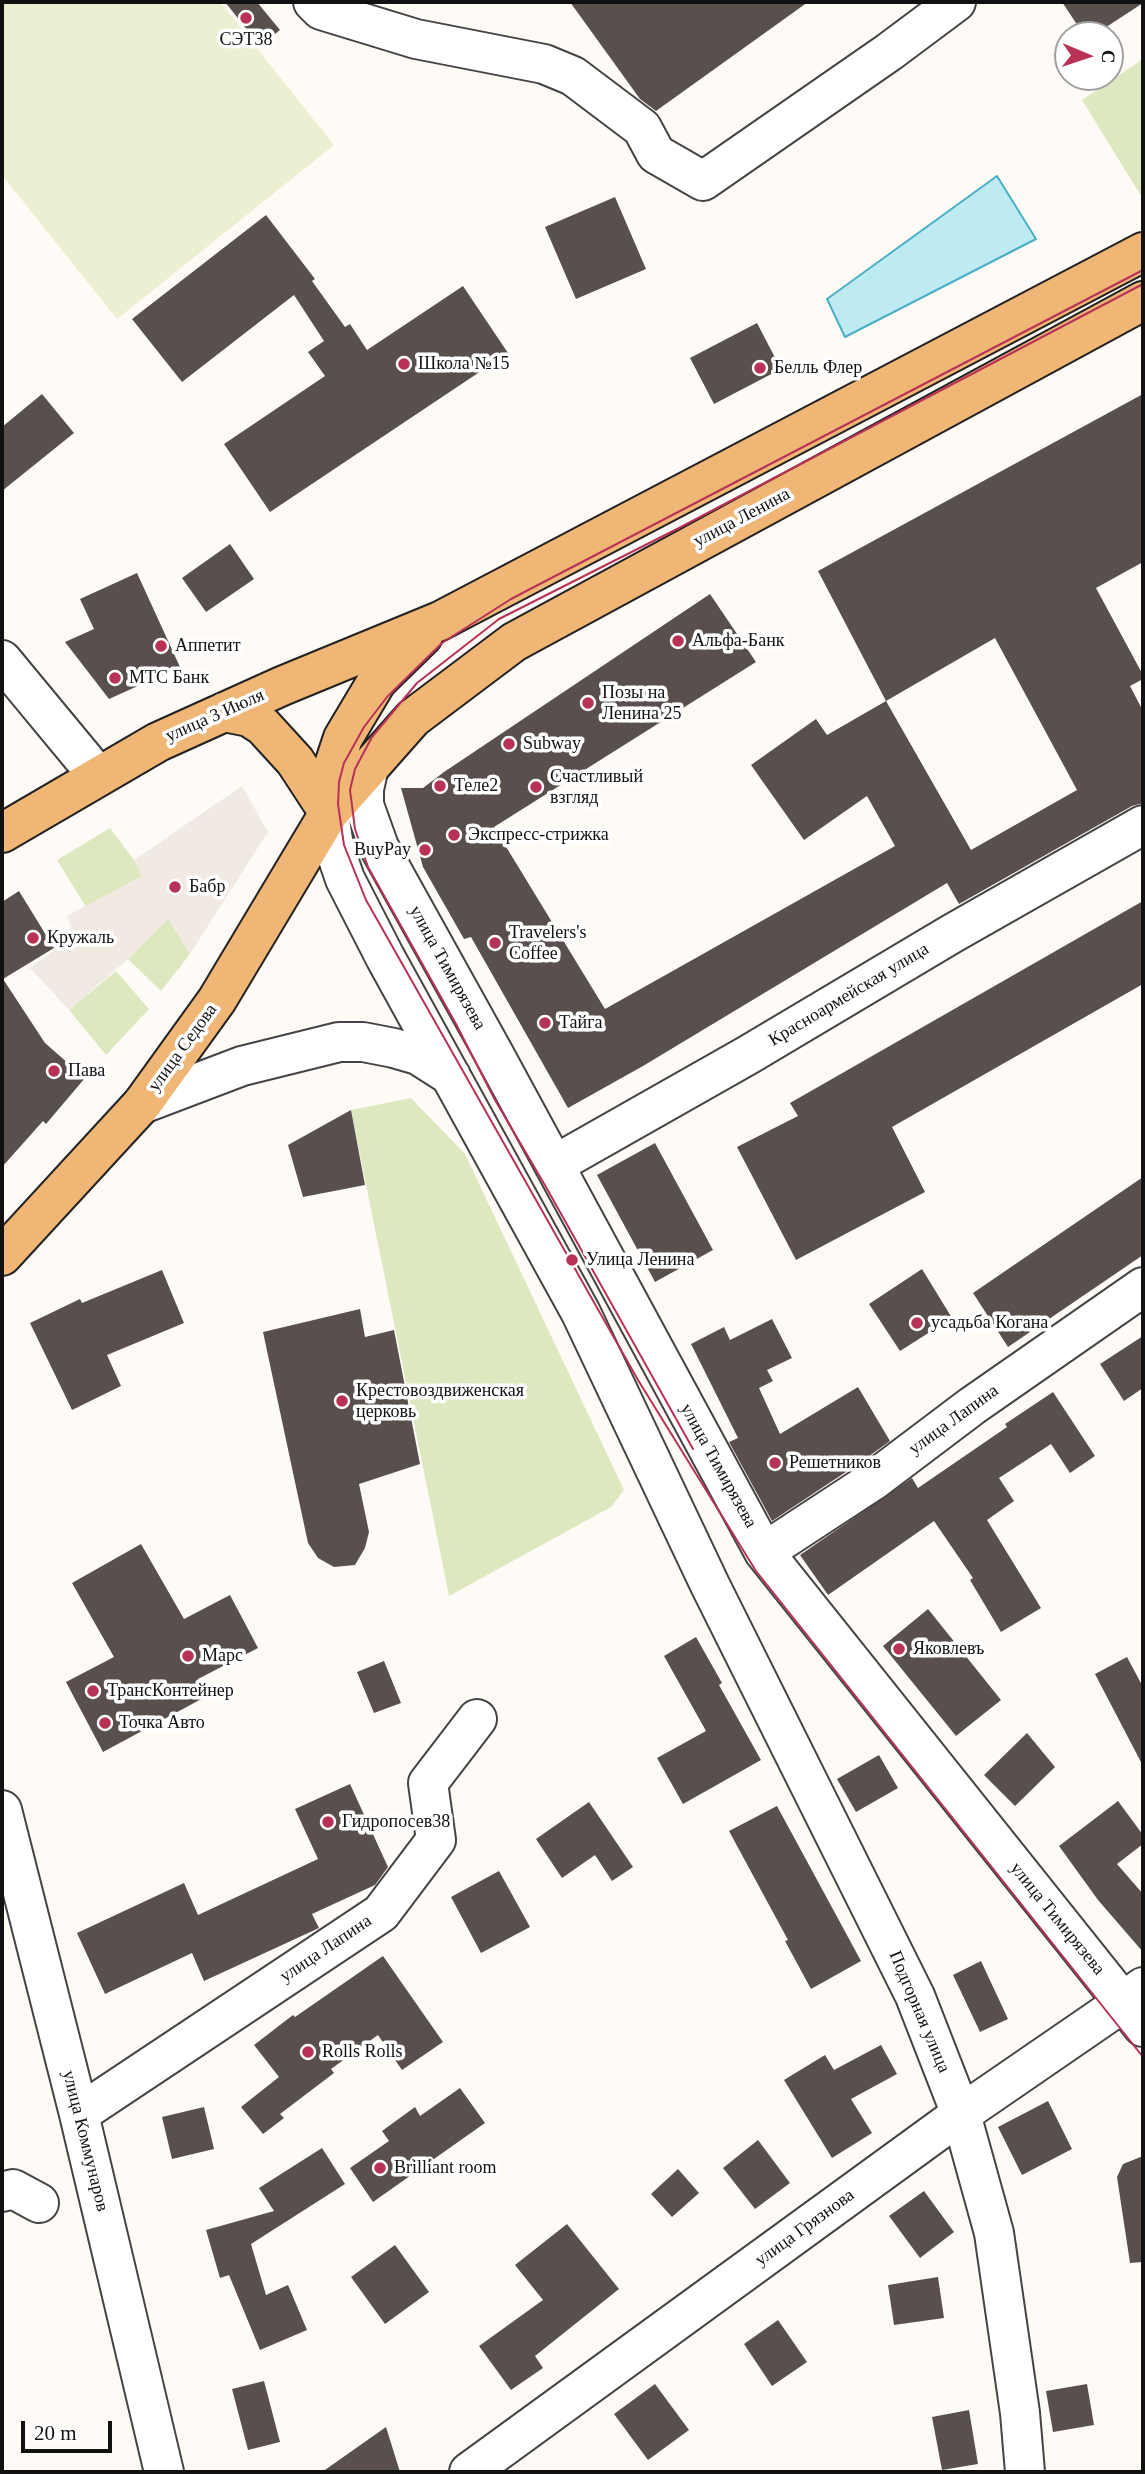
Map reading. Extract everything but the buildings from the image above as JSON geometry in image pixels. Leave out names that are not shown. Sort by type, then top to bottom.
[{"type":"main road","points":[[329,813],[329,780],[336,754],[354,718],[377,681],[397,659],[440,621],[1143,251]]},
{"type":"main road","name":"улица Ленина","points":[[329,813],[413,718],[514,642],[1143,301]]},
{"type":"main road","name":"улица 3 Июля","points":[[2,833],[158,742],[440,621]]},
{"type":"main road","points":[[224,712],[242,714],[263,726],[295,761],[329,813]]},
{"type":"main road","name":"улица Седова","points":[[2,1256],[142,1104],[217,1000],[329,813]]},
{"type":"street","points":[[313,2],[321,10],[416,39],[544,64],[573,76],[642,128],[656,154],[703,181],[878,60],[956,2]]},
{"type":"street","points":[[2,660],[98,776]]},
{"type":"street","points":[[368,771],[364,805],[379,848]]},
{"type":"street","points":[[329,813],[379,848]]},
{"type":"street","points":[[329,813],[334,847],[345,879],[451,1076]]},
{"type":"street","name":"Красноармейская улица","points":[[554,1165],[1143,825]]},
{"type":"street","name":"улица Тимирязева","points":[[379,848],[764,1552],[1137,2006]]},
{"type":"street","points":[[142,1104],[242,1066],[339,1042],[363,1042],[418,1055],[451,1076]]},
{"type":"street","name":"Подгорная улица","points":[[451,1076],[581,1314],[710,1585],[915,1996],[961,2115],[993,2233],[1020,2413],[1025,2472]]},
{"type":"street","name":"улица Лапина","points":[[764,1552],[874,1480],[972,1406],[1143,1287]]},
{"type":"street","name":"улица Лапина","points":[[79,2114],[381,1913],[436,1840],[428,1783],[477,1718]]},
{"type":"street","name":"улица Коммунаров","points":[[2,1810],[79,2114],[164,2472]]},
{"type":"street","name":"улица Грязнова","points":[[469,2472],[961,2115],[1137,2006]]},
{"type":"street","points":[[2,2192],[13,2189],[39,2203]]},
{"type":"green space","points":[[2,2],[220,2],[334,145],[117,319],[2,175]]},
{"type":"green space","points":[[1143,59],[1143,199],[1082,100],[1095,91],[1124,91],[1124,72]]},
{"type":"green space","points":[[110,828],[134,860],[142,876],[86,907],[57,860]]},
{"type":"green space","points":[[168,918],[190,954],[161,991],[128,959]]},
{"type":"green space","points":[[116,971],[149,1009],[106,1055],[69,1010]]},
{"type":"green space","points":[[411,1098],[465,1154],[624,1490],[611,1507],[449,1596],[351,1110]]},
{"type":"shaded area","points":[[242,786],[268,832],[190,954],[168,919],[128,959],[69,1010],[31,969],[28,969],[75,935],[67,916],[142,876],[134,860]]},
{"type":"water","points":[[997,176],[1036,239],[845,337],[827,299]]},
{"type":"tram line","points":[[1143,270],[511,599],[442,643],[387,697],[364,727],[344,763],[339,782],[338,804],[344,845],[366,900],[638,1380],[756,1571],[1143,2057]]},
{"type":"tram line","points":[[693,1449],[495,1100],[456,1024],[368,867],[355,829],[350,790],[355,769],[372,737],[417,683],[499,619],[679,528],[1143,284]]},
{"type":"place","name":"СЭТ38","points":[[246,18]]},
{"type":"place","name":"Школа №15","points":[[404,364]]},
{"type":"place","name":"Белль Флер","points":[[760,368]]},
{"type":"place","name":"Альфа-Банк","points":[[678,641]]},
{"type":"place","name":"Аппетит","points":[[161,646]]},
{"type":"place","name":"МТС Банк","points":[[115,678]]},
{"type":"place","name":"Позы на Ленина 25","points":[[588,703]]},
{"type":"place","name":"Subway","points":[[509,744]]},
{"type":"place","name":"Теле2","points":[[440,786]]},
{"type":"place","name":"Счастливый взгляд","points":[[536,787]]},
{"type":"place","name":"Экспресс-стрижка","points":[[454,835]]},
{"type":"place","name":"BuyPay","points":[[425,850]]},
{"type":"place","name":"Бабр","points":[[175,887]]},
{"type":"place","name":"Кружаль","points":[[33,938]]},
{"type":"place","name":"Travelers's Coffee","points":[[495,943]]},
{"type":"place","name":"Тайга","points":[[545,1023]]},
{"type":"place","name":"Пава","points":[[54,1071]]},
{"type":"place","name":"Улица Ленина","points":[[572,1260]]},
{"type":"place","name":"усадьба Когана","points":[[917,1323]]},
{"type":"place","name":"Крестовоздвиженская церковь","points":[[342,1401]]},
{"type":"place","name":"Решетников","points":[[775,1463]]},
{"type":"place","name":"Яковлевъ","points":[[899,1649]]},
{"type":"place","name":"Марс","points":[[188,1656]]},
{"type":"place","name":"ТрансКонтейнер","points":[[93,1691]]},
{"type":"place","name":"Точка Авто","points":[[105,1723]]},
{"type":"place","name":"Гидропосев38","points":[[328,1822]]},
{"type":"place","name":"Rolls Rolls","points":[[308,2052]]},
{"type":"place","name":"Brilliant room","points":[[380,2168]]}]
